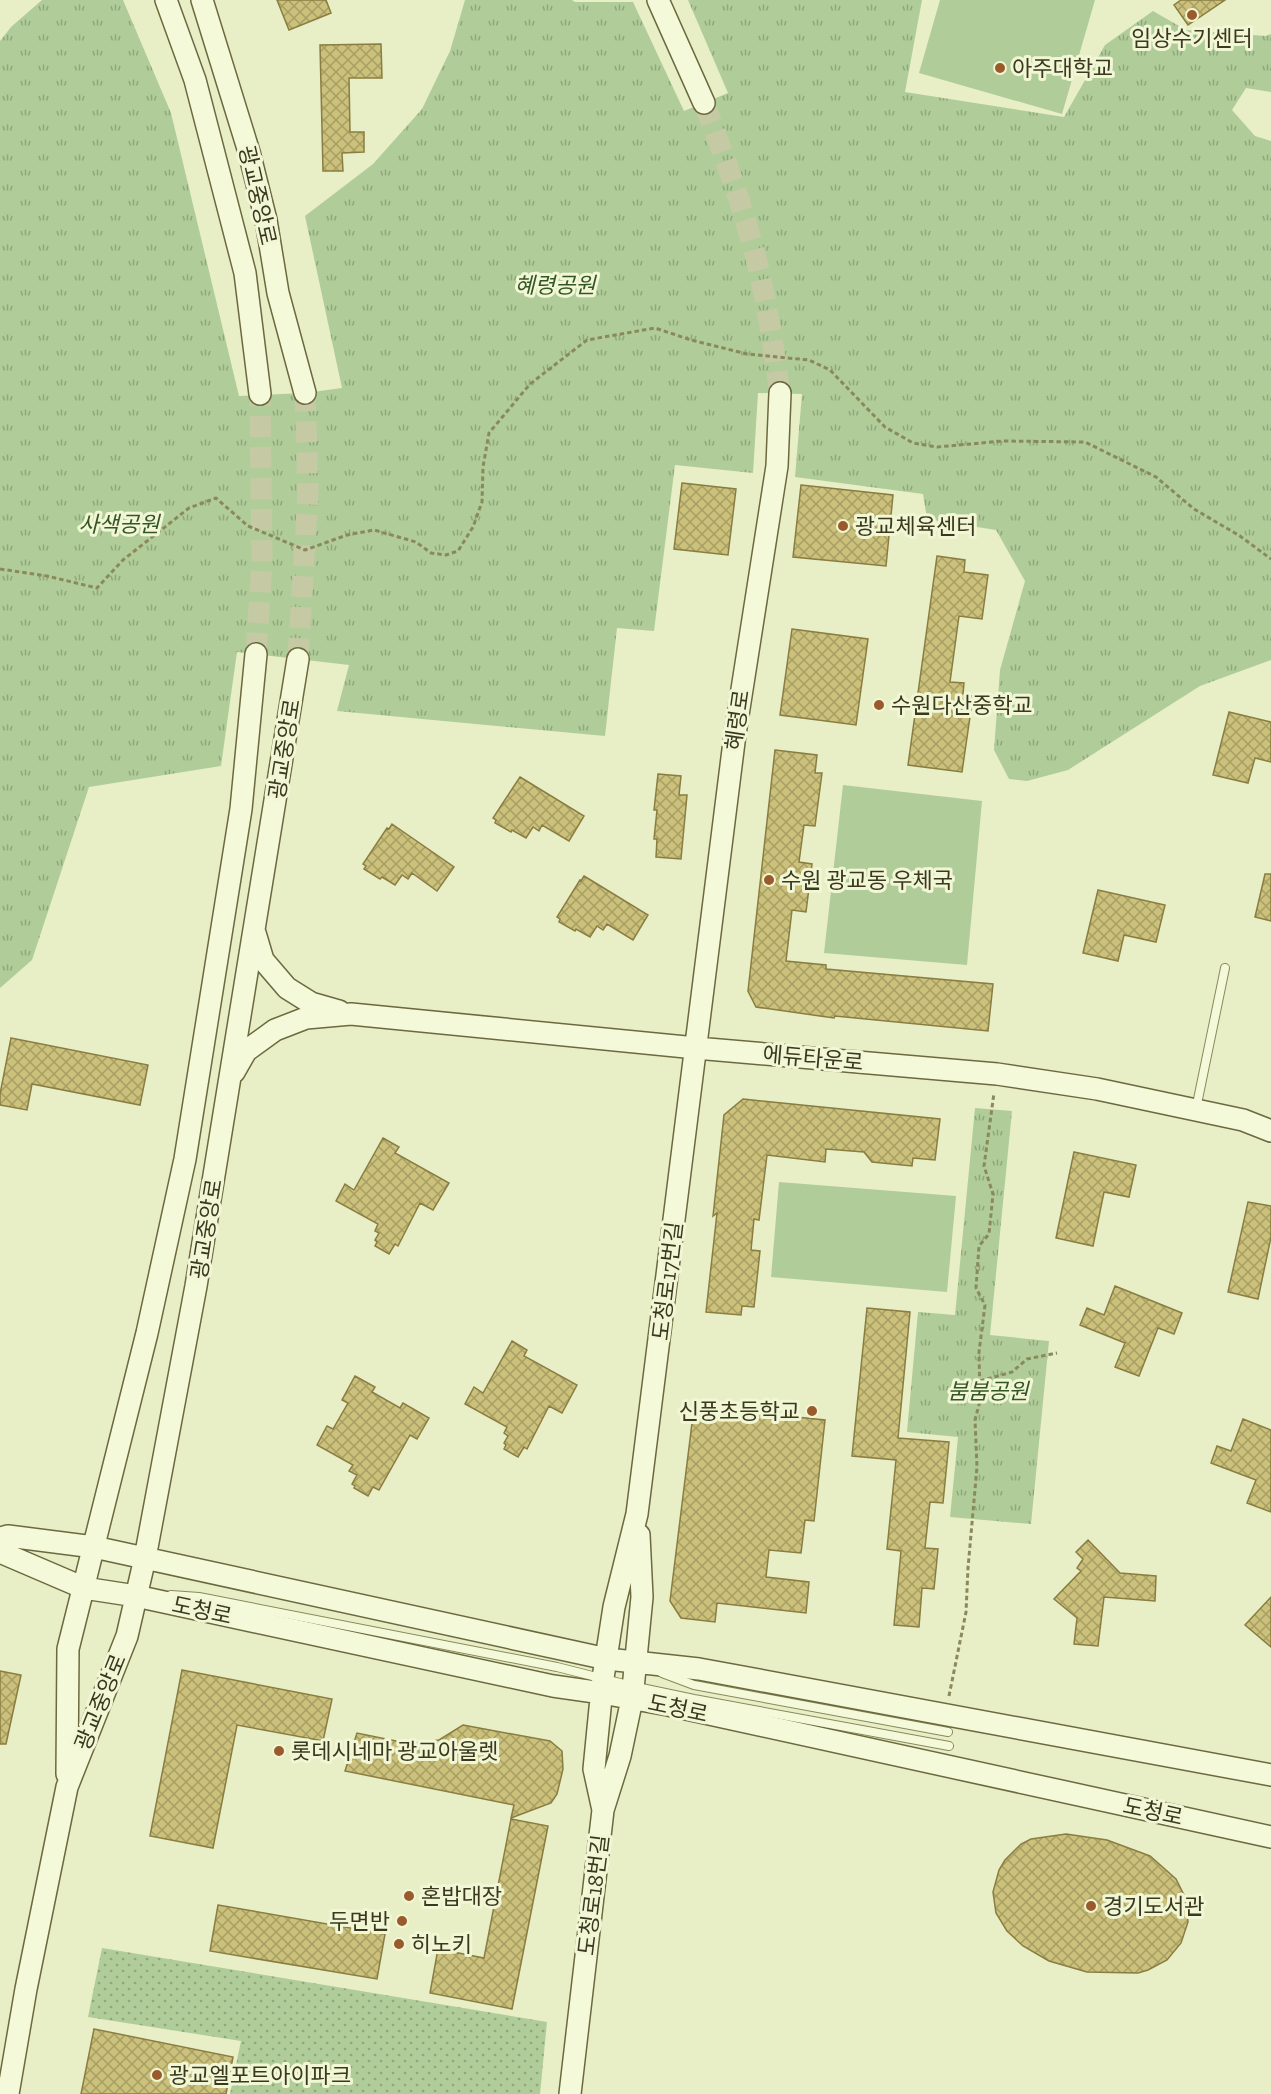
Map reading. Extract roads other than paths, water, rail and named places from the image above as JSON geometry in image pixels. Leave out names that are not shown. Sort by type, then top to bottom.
[{"type":"main road","name":"광교중앙로","points":[[166,0],[195,80],[245,273],[260,394]]},
{"type":"main road","name":"광교중앙로","points":[[202,0],[249,152],[266,220],[278,293],[305,393]]},
{"type":"main road","points":[[658,0],[704,103]]},
{"type":"main road","name":"혜령로","points":[[696,1048],[735,734],[777,466],[780,393]]},
{"type":"main road","name":"광교중앙로","points":[[67,1787],[68,1649],[147,1333],[184,1159],[241,809],[256,654]]},
{"type":"main road","name":"광교중앙로","points":[[6,2084],[67,1787],[127,1636],[145,1558],[196,1286],[298,659]]},
{"type":"main road","points":[[254,929],[263,960],[287,988],[310,1003],[351,1014]]},
{"type":"main road","points":[[230,1079],[246,1051],[275,1030],[306,1018],[351,1014]]},
{"type":"main road","name":"에듀타운로","points":[[351,1014],[696,1048],[997,1074],[1097,1089],[1243,1120],[1271,1131]]},
{"type":"main road","name":"도청로17번길","points":[[603,1810],[594,1769],[604,1677],[614,1607],[637,1514],[696,1048]]},
{"type":"main road","name":"도청로17번길","points":[[632,1692],[642,1597],[637,1514]]},
{"type":"main road","points":[[0,1538],[8,1536],[94,1547],[145,1558],[604,1677]]},
{"type":"main road","name":"도청로","points":[[0,1552],[84,1588],[136,1596],[553,1686],[604,1677],[635,1663],[699,1669],[1271,1775]]},
{"type":"main road","name":"도청로","points":[[604,1677],[632,1692],[1271,1837]]},
{"type":"main road","name":"도청로18번길","points":[[570,2094],[603,1810],[620,1756],[632,1692]]},
{"type":"lane","points":[[1196,1111],[1225,968]]},
{"type":"lane","points":[[635,1663],[694,1685],[948,1732]]},
{"type":"lane","points":[[632,1692],[949,1746]]},
{"type":"tunnel","points":[[704,103],[737,192],[758,265],[780,393]]},
{"type":"tunnel","points":[[298,659],[308,493],[305,393]]},
{"type":"tunnel","points":[[256,654],[262,563],[260,394]]},
{"type":"place","name":"임상수기센터","points":[[1192,15]]},
{"type":"place","name":"아주대학교","points":[[1000,68]]},
{"type":"place","name":"광교체육센터","points":[[843,526]]},
{"type":"place","name":"수원다산중학교","points":[[879,705]]},
{"type":"place","name":"수원 광교동 우체국","points":[[769,880]]},
{"type":"place","name":"신풍초등학교","points":[[812,1411]]},
{"type":"place","name":"롯데시네마 광교아울렛","points":[[279,1751]]},
{"type":"place","name":"혼밥대장","points":[[409,1896]]},
{"type":"place","name":"경기도서관","points":[[1091,1906]]},
{"type":"place","name":"두면반","points":[[402,1921]]},
{"type":"place","name":"히노키","points":[[399,1944]]},
{"type":"place","name":"광교엘포트아이파크","points":[[157,2075]]},
{"type":"park label","name":"혜령공원","points":[[555,285]]},
{"type":"park label","name":"사색공원","points":[[119,524]]},
{"type":"park label","name":"붐붐공원","points":[[988,1391]]}]
